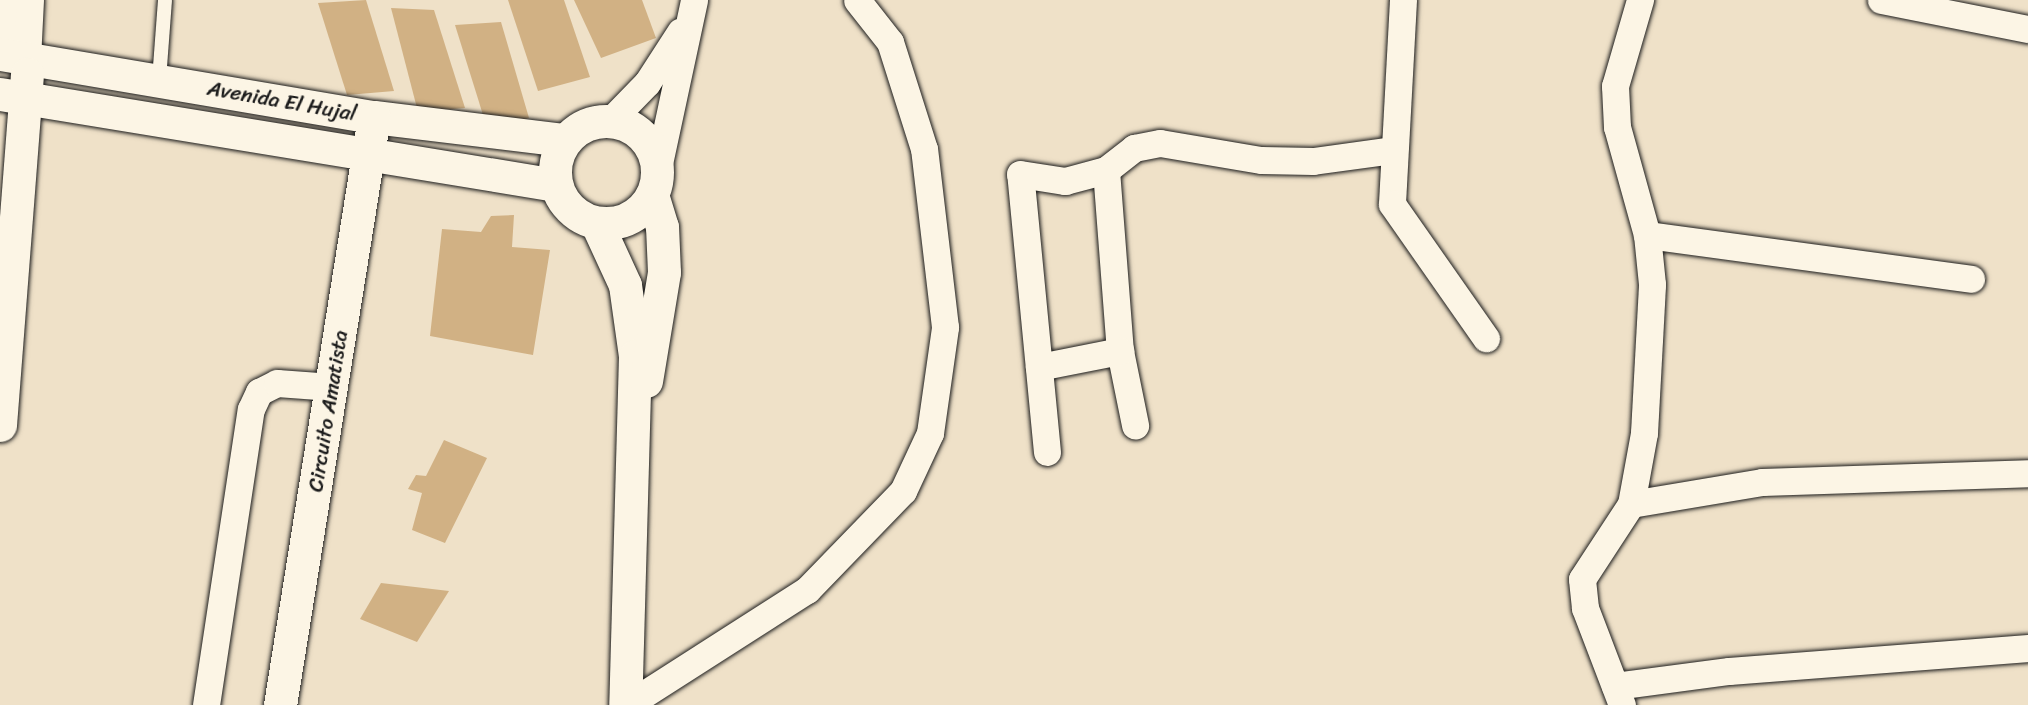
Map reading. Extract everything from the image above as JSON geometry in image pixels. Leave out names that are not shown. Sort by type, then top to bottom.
[{"type":"street","points":[[1,411],[9,73],[4,0]]},
{"type":"street","points":[[9,73],[30,0]]},
{"type":"street","points":[[626,705],[807,590],[903,492],[930,433],[945,327],[924,148],[890,42],[857,0]]},
{"type":"street","points":[[1403,0],[1392,150],[1392,204],[1486,338]]},
{"type":"street","points":[[1640,0],[1615,86],[1617,127],[1647,235],[1652,284],[1644,433],[1631,504],[1582,579],[1585,608],[1619,696],[1729,671],[2028,648]]},
{"type":"street","points":[[1881,0],[2028,29]]},
{"type":"street","points":[[610,121],[647,83],[692,8]]},
{"type":"street","points":[[597,224],[623,220],[654,184],[692,8]]},
{"type":"street","name":"Avenida El Hujal","points":[[9,73],[159,80],[374,117],[565,140]]},
{"type":"street","name":"Avenida El Hujal","points":[[9,73],[370,152],[556,185]]},
{"type":"street","name":"Circuito Amatista","points":[[280,705],[374,117]]},
{"type":"street","points":[[626,705],[635,356],[625,285],[597,224],[566,204],[556,185],[558,153],[565,140],[585,124],[610,121],[634,129],[651,148],[654,184],[662,227],[664,272],[634,444]]},
{"type":"street","points":[[1047,452],[1020,174],[1065,181],[1106,170],[1134,148],[1160,143],[1271,160],[1313,161],[1392,150]]},
{"type":"street","points":[[1106,170],[1120,351],[1135,425]]},
{"type":"street","points":[[1647,235],[1971,279]]},
{"type":"street","points":[[1039,367],[1120,351]]},
{"type":"street","points":[[206,705],[251,409],[259,392],[277,382],[332,387]]},
{"type":"street","points":[[1631,504],[1762,482],[2028,473]]},
{"type":"lane","points":[[159,80],[165,0]]},
{"type":"building","points":[[366,0],[394,91],[347,95],[318,3]]},
{"type":"building","points":[[508,0],[564,0],[590,77],[538,91]]},
{"type":"building","points":[[574,0],[642,0],[656,38],[601,58]]},
{"type":"building","points":[[391,8],[434,10],[465,108],[418,112]]},
{"type":"building","points":[[501,22],[529,118],[488,131],[455,25]]},
{"type":"building","points":[[514,215],[512,247],[550,250],[533,355],[430,336],[442,229],[481,232],[491,216]]},
{"type":"building","points":[[444,440],[487,458],[445,543],[412,530],[422,493],[408,489],[416,475],[426,476]]},
{"type":"building","points":[[381,583],[449,591],[417,642],[360,619]]}]
